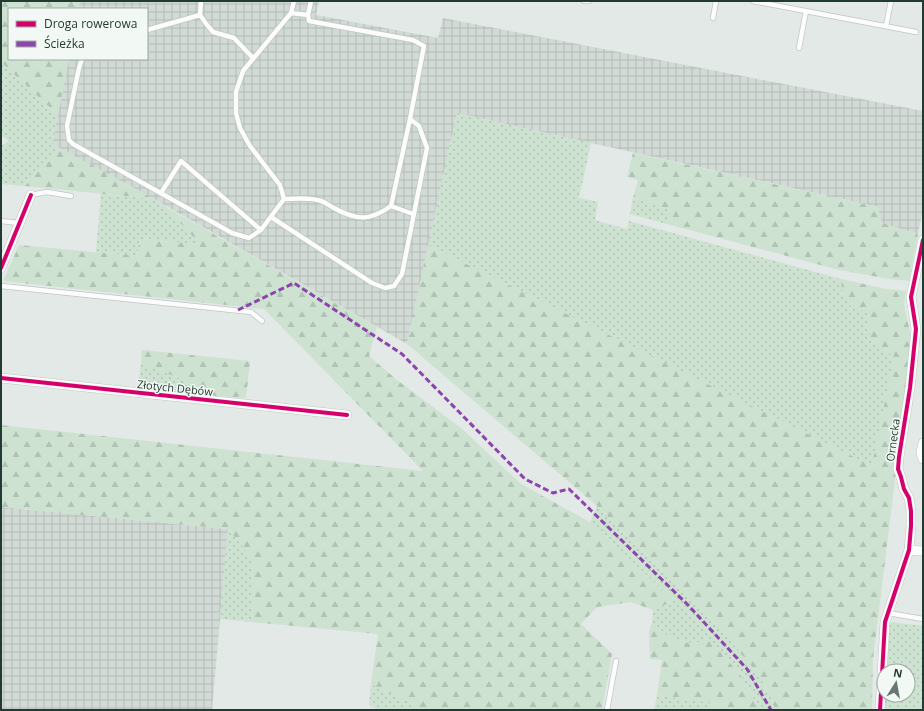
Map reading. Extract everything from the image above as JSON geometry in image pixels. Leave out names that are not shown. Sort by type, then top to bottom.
[{"type":"street","points":[[1,268],[31,195]]},
{"type":"street","name":"Ornecka","points":[[880,710],[884,636],[888,613],[909,550],[911,510],[909,498],[904,489],[898,469],[910,388],[916,329],[911,298],[923,240]]},
{"type":"street","name":"Złotych Dębów","points":[[1,378],[347,415]]},
{"type":"street","points":[[923,444],[921,453],[923,459]]},
{"type":"street","points":[[909,550],[923,552]]},
{"type":"lane","points":[[201,1],[200,15],[213,32],[234,38],[253,58]]},
{"type":"lane","points":[[284,199],[280,185],[250,146],[240,128],[236,113],[236,92],[243,72],[253,58],[292,13],[294,1]]},
{"type":"lane","points":[[284,199],[309,198],[321,201],[352,217],[362,218],[380,214],[392,206],[424,46],[412,40],[310,21],[308,16],[311,1]]},
{"type":"lane","points":[[584,1],[589,1]]},
{"type":"lane","points":[[713,18],[716,1]]},
{"type":"lane","points":[[753,1],[916,32]]},
{"type":"lane","points":[[886,26],[891,1]]},
{"type":"lane","points":[[799,48],[806,11]]},
{"type":"lane","points":[[292,13],[308,16]]},
{"type":"lane","points":[[148,30],[200,15]]},
{"type":"lane","points":[[82,60],[67,126],[69,140],[73,144],[232,233],[249,238],[261,230],[284,199]]},
{"type":"lane","points":[[271,217],[372,283],[385,288],[394,286],[402,274],[427,148],[419,126],[410,119]]},
{"type":"lane","points":[[161,194],[181,161],[261,230]]},
{"type":"lane","points":[[31,195],[46,192],[71,196]]},
{"type":"lane","points":[[392,206],[413,214]]},
{"type":"lane","points":[[1,221],[19,223]]},
{"type":"lane","points":[[1,286],[251,312],[262,321]]},
{"type":"lane","points":[[888,613],[923,619]]},
{"type":"lane","points":[[607,710],[616,661]]},
{"type":"shaded area","points":[[80,1],[319,1],[316,15],[438,38],[443,18],[923,111],[923,209],[918,234],[881,223],[878,207],[457,113],[407,344],[154,199],[52,144],[69,60],[148,60],[148,8],[78,8]]},
{"type":"shaded area","points":[[1,507],[228,529],[212,710],[1,710]]},
{"type":"green space","points":[[1,1],[80,1],[78,8],[8,8],[8,60],[69,60],[58,115],[1,62]]},
{"type":"green space","points":[[1,62],[58,115],[52,144],[60,148],[25,186],[1,184],[1,146],[9,141],[1,135]]},
{"type":"green space","points":[[457,113],[591,143],[579,198],[598,202],[595,220],[627,229],[629,221],[841,279],[842,291],[869,313],[867,327],[894,356],[872,467],[428,245]]},
{"type":"green space","points":[[60,148],[154,199],[25,186]]},
{"type":"green space","points":[[633,153],[878,207],[882,223],[918,234],[909,281],[839,270],[667,224],[671,210],[633,198],[638,180],[627,177]]},
{"type":"green space","points":[[101,194],[154,199],[166,207],[201,244],[140,239],[137,256],[96,252]]},
{"type":"green space","points":[[633,198],[671,210],[667,224],[630,214]]},
{"type":"green space","points":[[166,207],[377,327],[369,356],[397,380],[461,428],[521,484],[590,522],[674,601],[653,610],[631,602],[597,607],[581,624],[612,654],[602,710],[423,710],[406,700],[371,684],[378,634],[251,622],[251,556],[228,529],[1,507],[1,425],[423,471],[264,309],[3,281],[19,245],[137,256],[140,239],[200,244]]},
{"type":"green space","points":[[428,245],[872,466],[894,356],[875,346],[867,327],[869,313],[850,306],[842,291],[841,279],[887,289],[906,291],[904,305],[912,341],[873,659],[872,710],[775,710],[770,694],[757,673],[726,635],[690,597],[597,506],[407,344]]},
{"type":"green space","points":[[142,350],[250,361],[246,398],[215,396],[191,383],[141,363]]},
{"type":"green space","points":[[141,363],[191,383],[215,396],[138,386]]},
{"type":"green space","points":[[597,506],[690,597],[726,635],[757,673],[770,694],[775,710],[760,710],[741,676],[711,641],[688,643],[669,637],[652,622],[653,610],[674,601],[590,522]]},
{"type":"green space","points":[[228,529],[251,556],[251,622],[220,619]]},
{"type":"green space","points":[[652,622],[669,637],[688,643],[711,641],[741,676],[760,710],[712,710],[713,703],[657,695],[662,660],[650,659],[649,631]]},
{"type":"green space","points":[[891,622],[923,626],[923,710],[884,710],[884,703],[916,703],[916,663],[886,663],[888,625]]},
{"type":"green space","points":[[371,684],[406,700],[423,710],[378,710],[369,705]]},
{"type":"green space","points":[[657,695],[713,703],[712,710],[654,710]]},
{"type":"marked path","points":[[238,310],[294,283],[402,354],[525,479],[553,493],[569,489],[688,605],[747,669],[771,710]]},
{"type":"cycle path","points":[[1,268],[31,195]]},
{"type":"cycle path","points":[[880,710],[885,622],[909,550],[911,511],[909,498],[904,489],[898,469],[910,388],[916,329],[911,297],[923,240]]},
{"type":"cycle path","points":[[1,378],[347,415]]}]
